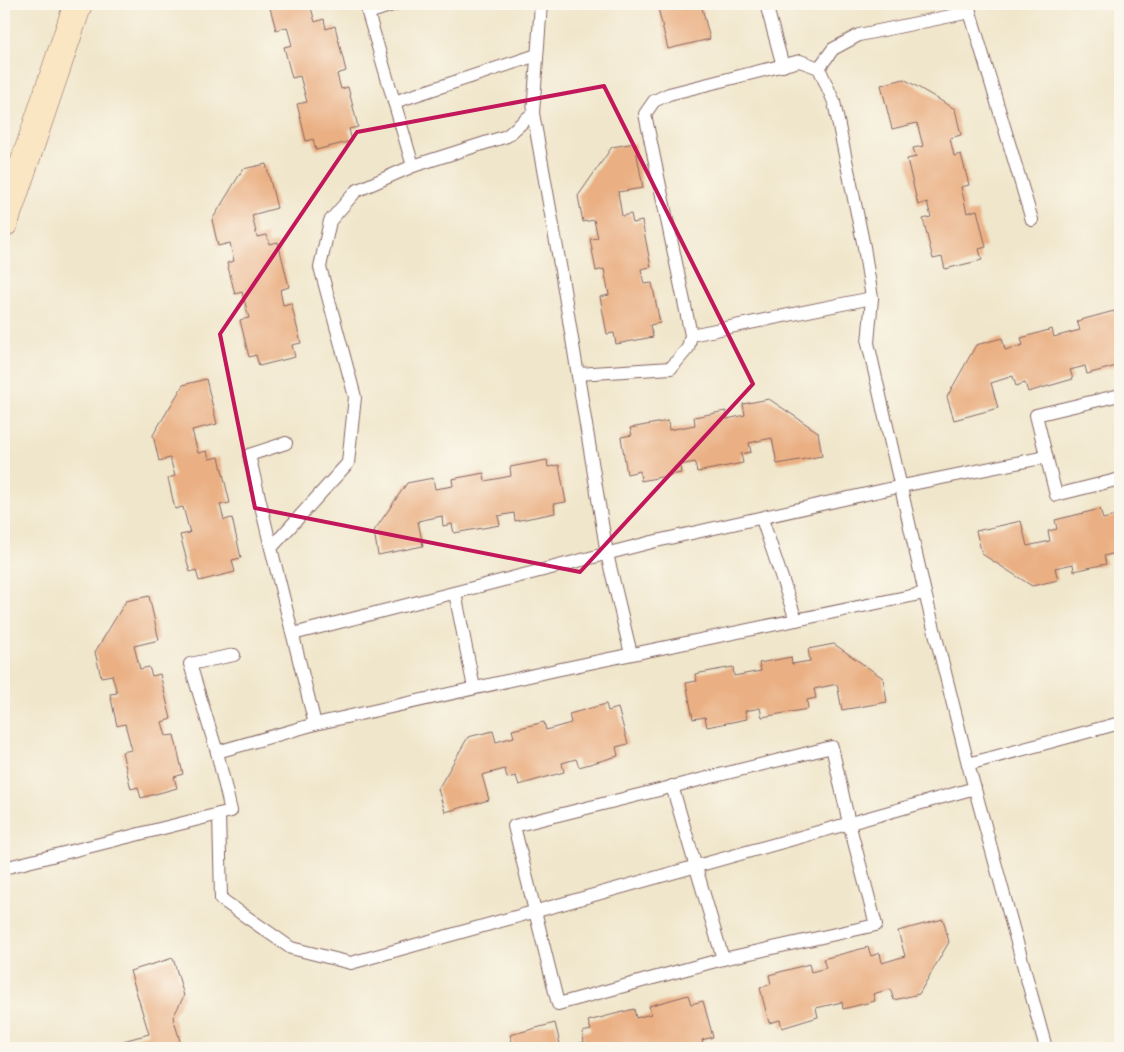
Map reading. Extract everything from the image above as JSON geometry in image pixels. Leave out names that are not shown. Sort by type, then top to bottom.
[{"type":"main road","points":[[4,223],[78,4]]},
{"type":"lane","points":[[395,4],[368,13],[413,166]]},
{"type":"lane","points":[[541,4],[533,113],[607,554],[631,654]]},
{"type":"lane","points":[[766,4],[782,66]]},
{"type":"lane","points":[[819,68],[833,49],[859,34],[969,8],[1032,220]]},
{"type":"lane","points":[[394,102],[537,55]]},
{"type":"lane","points":[[578,374],[671,368],[688,348],[691,335],[645,114],[654,100],[669,94],[800,61],[819,68],[834,102],[864,247],[872,298],[868,343],[925,593],[968,764],[1046,1048]]},
{"type":"lane","points":[[271,548],[348,463],[355,397],[320,267],[330,221],[356,192],[413,166],[507,136],[533,113]]},
{"type":"lane","points":[[691,335],[872,298]]},
{"type":"lane","points":[[1120,395],[1036,415],[1056,495],[1120,479]]},
{"type":"lane","points":[[286,443],[250,455],[315,724]]},
{"type":"lane","points":[[293,634],[607,554],[902,486],[1046,457]]},
{"type":"lane","points":[[762,518],[796,620]]},
{"type":"lane","points":[[455,592],[474,688]]},
{"type":"lane","points":[[217,752],[315,724],[474,688],[925,593]]},
{"type":"lane","points":[[4,868],[231,811],[217,752],[190,664],[234,655]]},
{"type":"lane","points":[[968,764],[1120,722]]},
{"type":"lane","points":[[832,747],[849,823],[876,925],[723,960],[558,1004],[514,826],[672,786],[832,747]]},
{"type":"lane","points":[[672,786],[723,960]]},
{"type":"lane","points":[[219,814],[221,899],[291,948],[351,963],[976,788]]},
{"type":"highlighted area","points":[[604,86],[753,384],[580,572],[255,508],[220,334],[357,132]]},
{"type":"building","points":[[269,4],[310,4],[315,22],[324,19],[326,29],[335,26],[346,71],[337,74],[341,89],[348,87],[358,127],[349,129],[352,141],[316,150],[313,139],[306,141],[297,104],[307,102],[300,76],[292,78],[284,47],[292,45],[287,27],[276,30]]},
{"type":"building","points":[[657,4],[701,4],[710,39],[668,49]]},
{"type":"building","points":[[904,79],[955,109],[961,135],[950,138],[954,156],[961,154],[969,185],[961,187],[967,213],[977,210],[986,247],[979,249],[982,260],[945,269],[942,257],[933,259],[923,219],[931,217],[927,202],[918,205],[907,159],[916,157],[913,148],[923,146],[917,123],[892,129],[881,85]]},
{"type":"building","points":[[635,143],[643,188],[618,192],[622,216],[631,214],[633,223],[642,221],[651,267],[641,269],[644,284],[652,283],[660,323],[650,325],[653,337],[616,344],[614,333],[607,334],[600,297],[609,295],[604,269],[596,271],[590,239],[598,238],[594,220],[583,222],[578,196],[612,147]]},
{"type":"building","points":[[266,164],[277,208],[252,215],[257,237],[267,235],[269,244],[278,242],[289,287],[280,290],[283,305],[291,303],[301,343],[292,345],[295,357],[259,366],[256,355],[249,357],[240,320],[249,318],[242,292],[235,294],[227,263],[234,261],[230,243],[218,246],[212,220],[243,169]]},
{"type":"building","points":[[1114,311],[1116,318],[1120,316],[1120,365],[1087,374],[1085,366],[1070,370],[1073,379],[1028,392],[1025,383],[1016,386],[1013,376],[991,383],[998,408],[954,420],[947,397],[976,345],[1002,338],[1005,350],[1023,345],[1021,338],[1052,329],[1054,337],[1080,330],[1077,321]]},
{"type":"building","points":[[206,379],[217,424],[192,430],[198,453],[207,451],[209,459],[219,457],[230,503],[220,505],[224,520],[232,518],[241,558],[232,560],[235,572],[199,581],[196,570],[190,572],[180,535],[190,533],[183,507],[175,509],[168,478],[175,476],[170,458],[159,461],[153,435],[183,385]]},
{"type":"building","points":[[769,399],[818,432],[822,456],[777,464],[772,438],[749,443],[751,452],[741,454],[743,463],[697,472],[695,462],[680,465],[681,473],[641,481],[640,471],[627,474],[621,437],[632,435],[630,428],[668,421],[669,430],[695,425],[694,417],[726,411],[727,419],[745,415],[743,404]]},
{"type":"building","points":[[547,460],[548,467],[559,465],[566,502],[554,504],[555,513],[515,521],[514,513],[498,516],[500,525],[454,533],[452,524],[443,526],[442,516],[418,521],[423,546],[378,555],[374,531],[407,483],[433,478],[435,489],[453,486],[452,479],[484,473],[485,481],[511,476],[510,467]]},
{"type":"building","points":[[1120,507],[1120,552],[1104,556],[1106,564],[1074,571],[1073,564],[1055,568],[1058,580],[1032,586],[982,554],[976,531],[1021,521],[1027,546],[1050,541],[1048,531],[1057,529],[1055,520],[1100,509],[1103,519],[1118,515],[1116,508]]},
{"type":"building","points":[[149,596],[159,640],[134,646],[140,669],[149,667],[152,676],[160,674],[171,719],[162,722],[166,736],[174,735],[183,774],[174,777],[177,788],[141,798],[138,787],[131,789],[122,752],[132,750],[125,724],[117,726],[110,694],[117,693],[112,675],[101,677],[95,652],[126,601]]},
{"type":"building","points":[[834,644],[883,678],[887,702],[842,710],[837,684],[814,689],[816,698],[807,700],[808,709],[762,717],[760,708],[745,711],[747,719],[707,727],[705,717],[693,719],[686,683],[697,681],[695,674],[733,667],[734,676],[761,671],[759,663],[791,657],[792,664],[810,661],[808,649]]},
{"type":"building","points":[[606,704],[608,711],[618,708],[628,744],[616,747],[618,756],[579,767],[576,759],[562,763],[564,772],[519,785],[516,776],[507,778],[505,769],[482,775],[489,800],[445,812],[438,789],[468,737],[493,731],[496,742],[514,737],[512,730],[544,722],[546,730],[571,723],[569,714]]},
{"type":"building","points":[[943,919],[949,942],[919,994],[894,1000],[890,989],[873,994],[875,1001],[843,1009],[842,1002],[816,1008],[818,1017],[782,1028],[780,1020],[769,1023],[760,988],[771,984],[769,975],[809,964],[811,972],[826,968],[823,959],[868,947],[871,956],[880,953],[882,963],[905,956],[898,931]]},
{"type":"building","points":[[173,958],[184,996],[173,1017],[182,1048],[125,1048],[123,1041],[149,1034],[130,971]]},
{"type":"building","points":[[688,995],[691,1004],[703,1001],[713,1037],[702,1040],[704,1047],[563,1048],[584,1042],[582,1032],[591,1030],[588,1021],[634,1009],[636,1018],[651,1014],[649,1006]]},
{"type":"building","points":[[555,1023],[561,1048],[514,1048],[510,1035]]},
{"type":"building","points":[[244,1043],[246,1048],[230,1048]]}]
